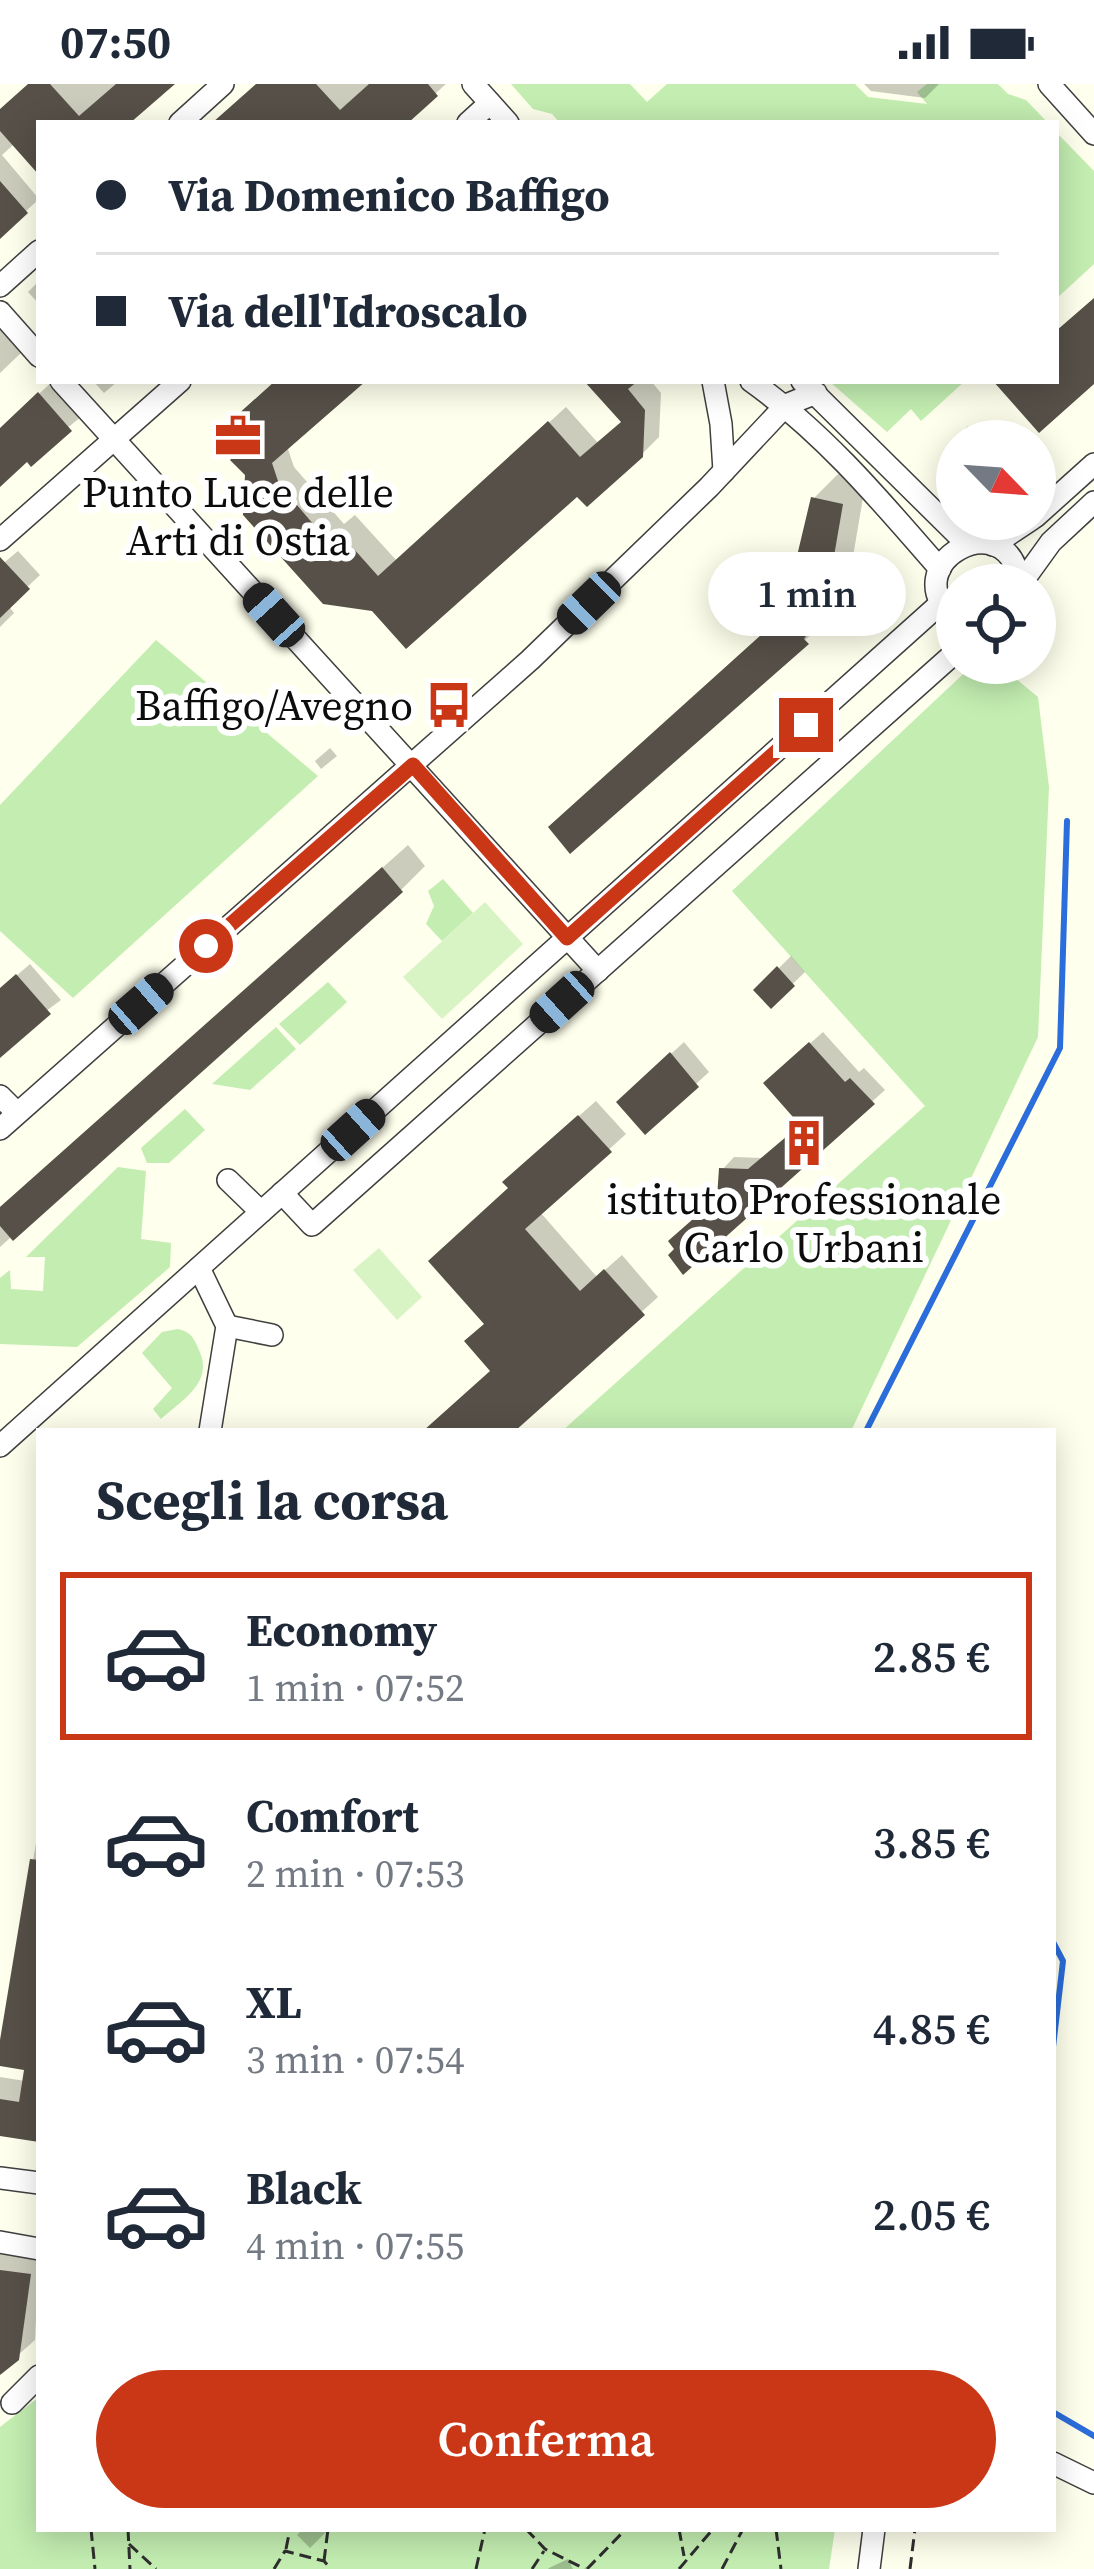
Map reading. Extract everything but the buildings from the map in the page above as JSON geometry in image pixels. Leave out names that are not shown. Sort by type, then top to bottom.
[{"type":"street","points":[[183,120],[223,84]]},
{"type":"street","points":[[473,84],[505,120]]},
{"type":"street","points":[[1049,84],[1094,134]]},
{"type":"street","points":[[471,120],[490,104]]},
{"type":"street","points":[[0,286],[36,253]]},
{"type":"street","points":[[0,312],[36,353]]},
{"type":"street","points":[[64,384],[598,970]]},
{"type":"street","points":[[0,540],[177,384]]},
{"type":"street","points":[[714,384],[724,471]]},
{"type":"street","points":[[755,384],[786,405],[852,470],[936,564]]},
{"type":"street","points":[[0,1096],[9,1121],[546,644],[809,387],[967,544]]},
{"type":"street","points":[[1056,498],[1094,464]]},
{"type":"street","points":[[1035,564],[1051,542],[1094,502]]},
{"type":"street","points":[[993,545],[1001,540]]},
{"type":"street","points":[[943,564],[967,544],[993,545],[1014,564]]},
{"type":"street","points":[[0,1446],[567,938],[936,623]]},
{"type":"street","points":[[282,1193],[312,1225],[936,670]]},
{"type":"street","points":[[228,1180],[261,1212]]},
{"type":"street","points":[[199,1268],[227,1326],[210,1428]]},
{"type":"street","points":[[227,1326],[272,1335]]},
{"type":"street","points":[[0,2178],[36,2183]]},
{"type":"street","points":[[0,2242],[36,2248]]},
{"type":"street","points":[[12,2403],[36,2379]]},
{"type":"street","points":[[1056,2464],[1094,2483]]},
{"type":"street","points":[[868,2569],[874,2532]]},
{"type":"path","points":[[91,2532],[95,2569]]},
{"type":"path","points":[[128,2532],[130,2569]]},
{"type":"path","points":[[274,2569],[289,2532]]},
{"type":"path","points":[[324,2561],[328,2532]]},
{"type":"path","points":[[476,2569],[484,2532]]},
{"type":"path","points":[[529,2532],[545,2549],[586,2569],[623,2532]]},
{"type":"path","points":[[680,2532],[684,2559]]},
{"type":"path","points":[[679,2569],[710,2532]]},
{"type":"path","points":[[722,2569],[741,2532]]},
{"type":"path","points":[[776,2532],[781,2569]]},
{"type":"path","points":[[910,2569],[915,2532]]},
{"type":"path","points":[[127,2543],[156,2569]]},
{"type":"path","points":[[532,2569],[545,2549]]},
{"type":"path","points":[[285,2551],[324,2561],[332,2569]]},
{"type":"green space","points":[[511,84],[630,84],[647,102],[667,84],[855,84],[868,97],[927,104],[917,92],[927,84],[998,84],[1008,94],[1026,100],[1045,120],[557,120],[533,109]]},
{"type":"green space","points":[[1059,135],[1094,171],[1094,264],[1059,296]]},
{"type":"green space","points":[[832,384],[962,384],[921,421],[911,409],[887,432]]},
{"type":"green space","points":[[156,640],[318,776],[73,998],[0,931],[0,805]]},
{"type":"green space","points":[[953,684],[1022,684],[1038,697],[1049,787],[1038,1037],[852,1428],[565,1428],[925,1106],[732,891]]},
{"type":"green space","points":[[443,879],[473,913],[442,941],[426,924],[434,906],[428,891]]},
{"type":"green space","points":[[485,902],[523,944],[442,1019],[403,977]]},
{"type":"green space","points":[[328,982],[347,1002],[300,1045],[279,1024]]},
{"type":"green space","points":[[276,1027],[296,1049],[250,1090],[212,1084]]},
{"type":"green space","points":[[185,1109],[205,1130],[169,1163],[147,1163],[141,1148]]},
{"type":"green space","points":[[118,1167],[146,1171],[141,1239],[171,1243],[170,1267],[77,1347],[0,1344],[0,1278],[10,1270],[11,1289],[43,1291],[45,1257],[26,1257]]},
{"type":"green space","points":[[379,1248],[422,1297],[397,1320],[353,1270]]},
{"type":"green space","points":[[178,1329],[194,1340],[203,1370],[195,1388],[161,1419],[153,1409],[172,1388],[142,1353],[162,1332]]},
{"type":"green space","points":[[36,2399],[36,2532],[835,2532],[829,2569],[0,2569],[0,2427]]},
{"type":"waterway","points":[[868,1428],[1060,1048],[1067,821]]},
{"type":"waterway","points":[[1056,1948],[1063,1961],[1056,2021]]},
{"type":"waterway","points":[[1056,2414],[1094,2436]]},
{"type":"place","name":"Punto Luce delle Arti di Ostia","points":[[238,436]]},
{"type":"place","name":"Baffigo/Avegno","points":[[449,705]]},
{"type":"place","name":"istituto Professionale Carlo Urbani","points":[[804,1143]]},
{"type":"route","points":[[206,946],[413,765],[567,938],[806,725]]}]
